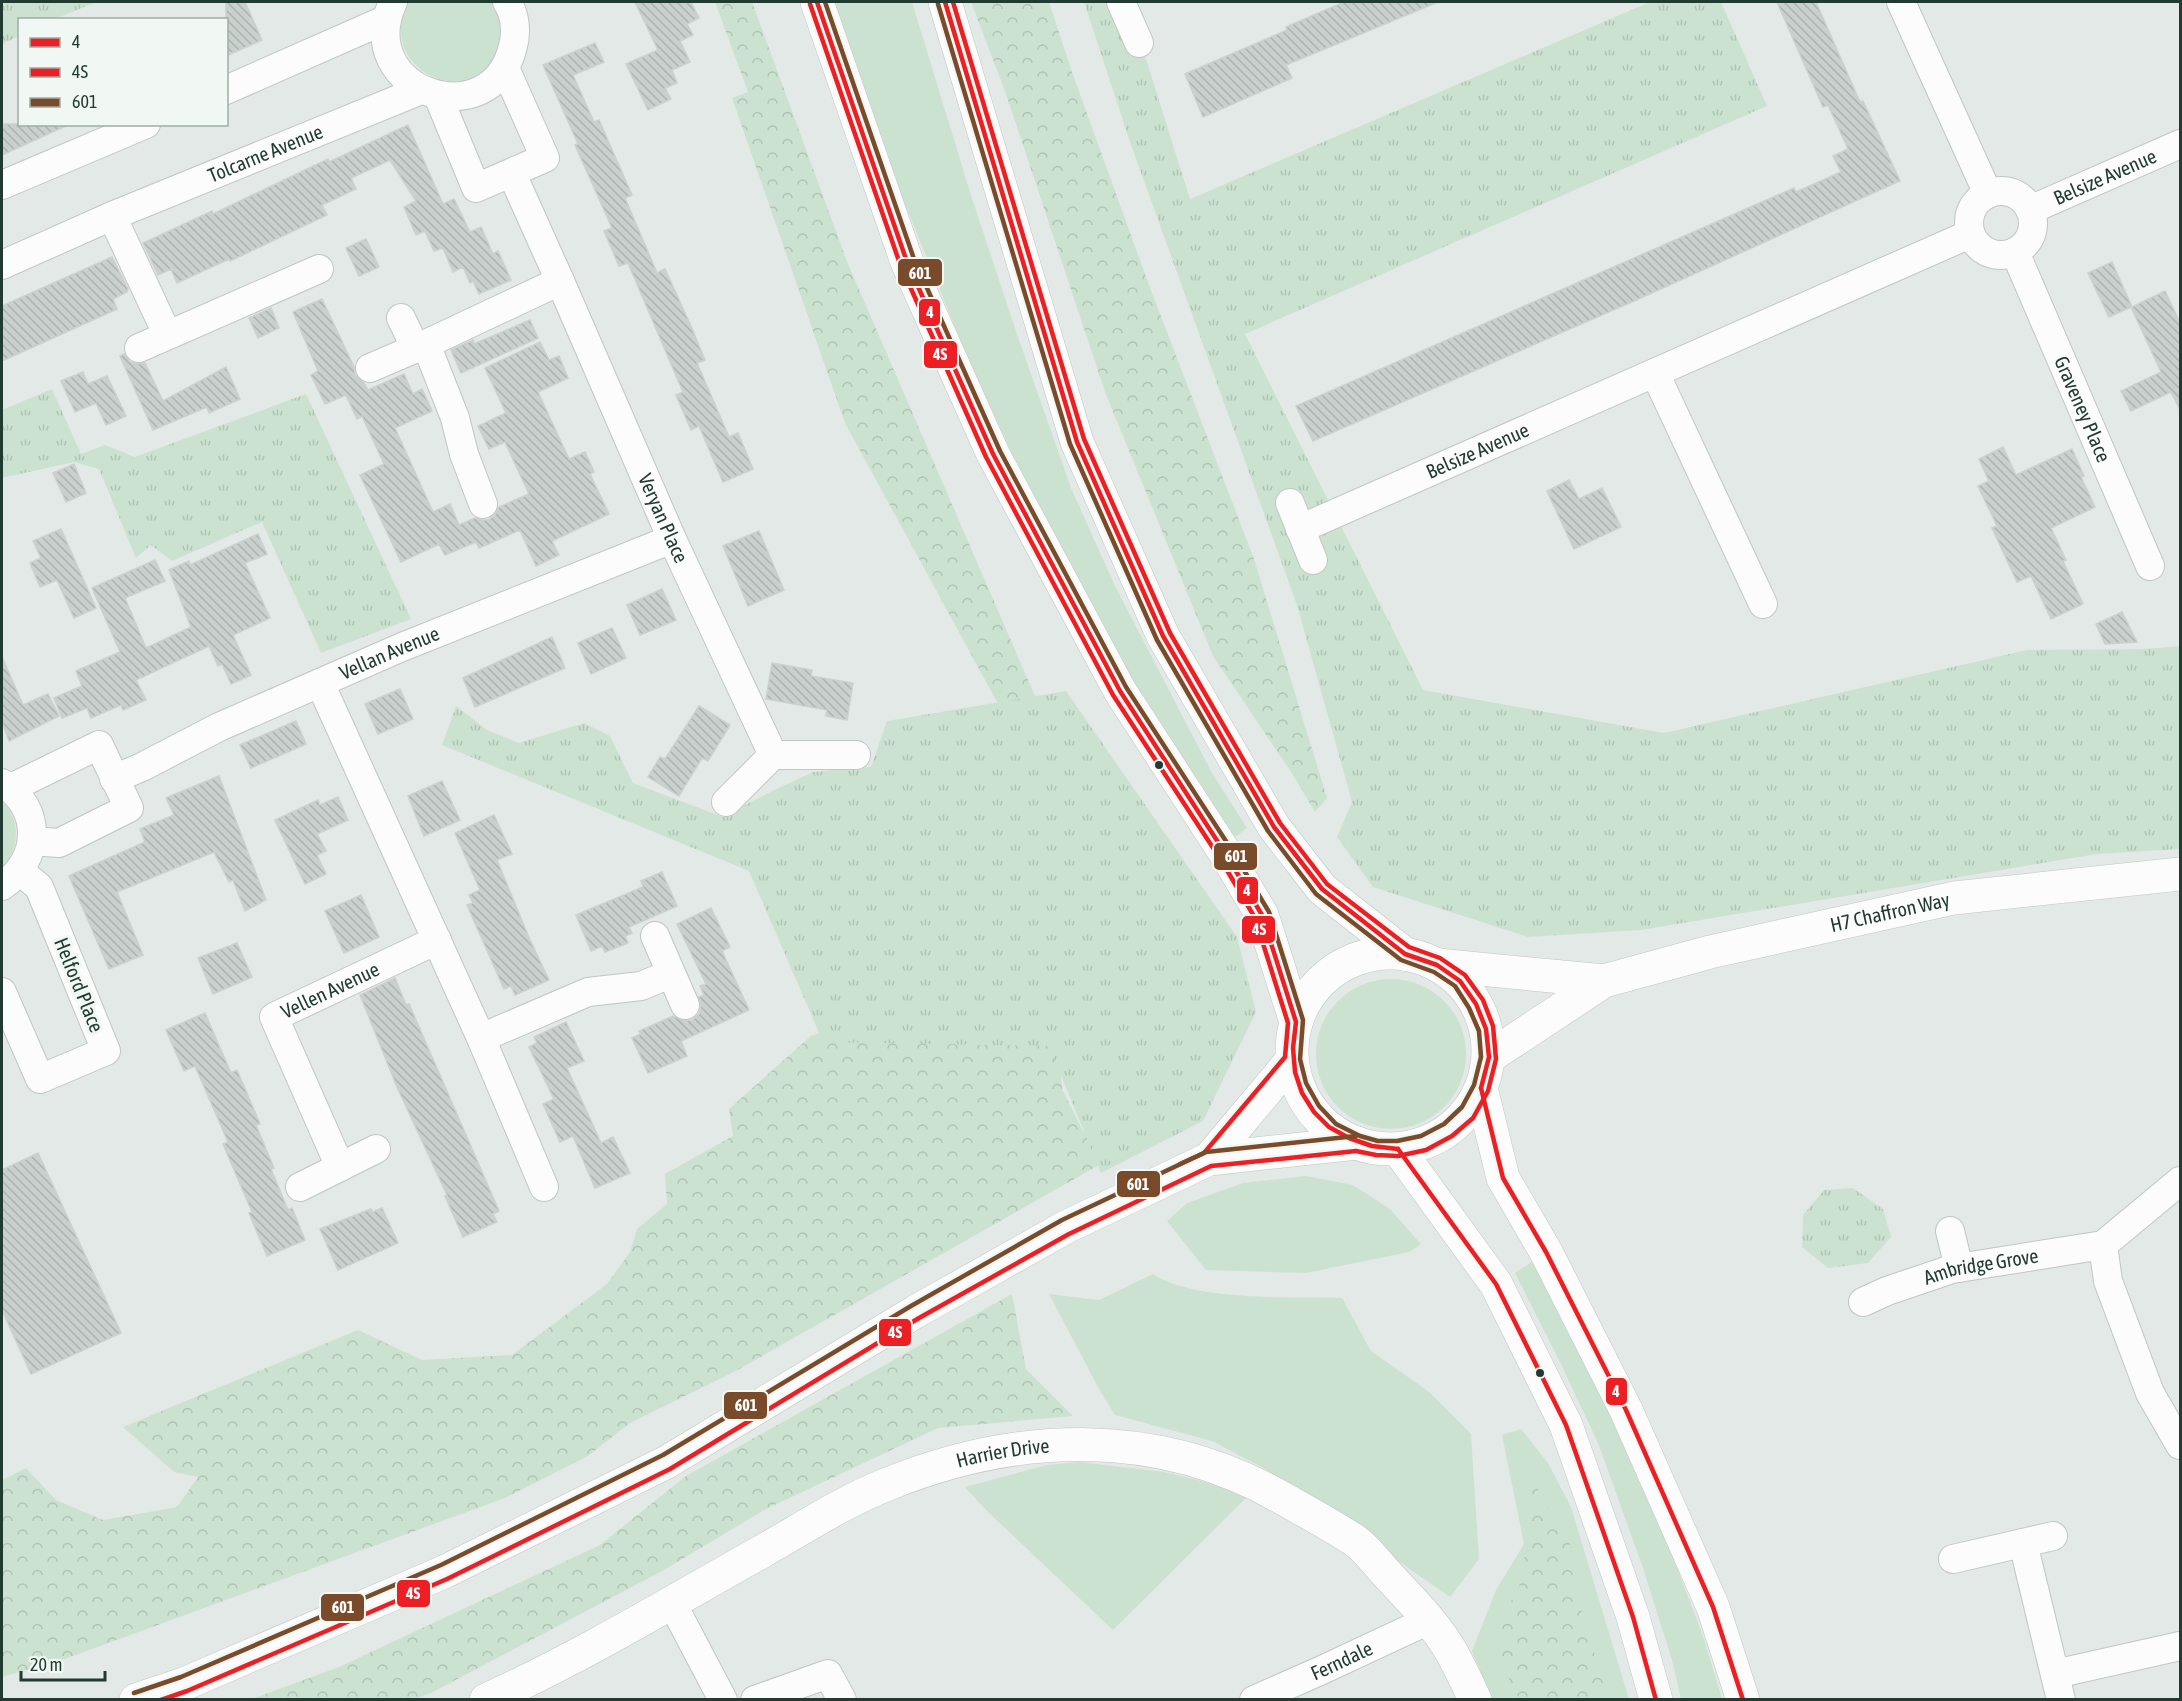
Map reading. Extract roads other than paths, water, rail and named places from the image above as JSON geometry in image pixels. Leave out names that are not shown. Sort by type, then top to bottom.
[{"type":"main road","points":[[817,2],[907,262],[993,454],[1120,691],[1227,856],[1262,915],[1296,1023]]},
{"type":"main road","points":[[945,2],[1077,442],[1163,636],[1274,827],[1322,889],[1406,954],[1437,965],[1460,981],[1476,1004],[1486,1029],[1489,1057],[1481,1088],[1467,1112],[1448,1130],[1424,1143],[1398,1149],[1377,1148],[1357,1143],[1332,1130],[1312,1111],[1299,1086],[1293,1060],[1293,1040],[1296,1023],[1308,997],[1326,976],[1350,961],[1377,954],[1406,954]]},
{"type":"main road","name":"H7 Chaffron Way","points":[[1489,1057],[1604,981],[1657,966],[1710,952],[1954,898],[2181,874]]},
{"type":"main road","name":"H7 Chaffron Way","points":[[1437,965],[1604,981]]},
{"type":"main road","points":[[1209,1159],[1293,1060]]},
{"type":"main road","points":[[1481,1088],[1503,1178],[1546,1252],[1626,1410],[1713,1607],[1743,1700]]},
{"type":"main road","points":[[136,1700],[184,1684],[444,1572],[667,1462],[915,1312],[1066,1227],[1209,1159],[1357,1143]]},
{"type":"main road","points":[[1398,1149],[1496,1284],[1566,1425],[1633,1617],[1656,1700]]},
{"type":"main road","name":"Harrier Drive","points":[[486,1700],[543,1674],[833,1511],[886,1484],[946,1463],[1001,1451],[1060,1444],[1112,1444],[1158,1451],[1252,1480],[1356,1541],[1429,1620],[1451,1651],[1475,1700]]},
{"type":"street","points":[[390,10],[386,40],[392,60],[404,78],[430,93],[458,97],[476,92],[492,82],[505,68],[515,40],[514,23],[507,2]]},
{"type":"street","points":[[1901,2],[1988,194]]},
{"type":"street","points":[[1130,4],[1139,43]]},
{"type":"street","points":[[228,89],[390,10]]},
{"type":"street","points":[[430,93],[476,188],[545,158],[505,68]]},
{"type":"street","name":"Tolcarne Avenue","points":[[2,265],[112,216],[430,93]]},
{"type":"street","points":[[2,185],[141,126]]},
{"type":"street","name":"Belsize Avenue","points":[[2030,210],[2181,144]]},
{"type":"street","name":"Veryan Place","points":[[512,174],[672,539],[773,755]]},
{"type":"street","points":[[2008,192],[2025,202],[2030,210],[2033,220],[2029,239],[2015,252],[1994,255],[1984,250],[1970,234],[1969,215],[1980,199],[1988,194],[2008,192]]},
{"type":"street","points":[[112,216],[167,334]]},
{"type":"street","name":"Belsize Avenue","points":[[1300,529],[1970,234]]},
{"type":"street","name":"Graveney Place","points":[[2015,252],[2150,566]]},
{"type":"street","points":[[138,348],[319,268]]},
{"type":"street","points":[[370,368],[421,347],[560,281]]},
{"type":"street","points":[[401,318],[421,347],[455,418],[483,504]]},
{"type":"street","points":[[1655,373],[1763,604]]},
{"type":"street","points":[[1290,503],[1313,560]]},
{"type":"street","name":"Vellan Avenue","points":[[114,779],[219,727],[402,647],[672,539]]},
{"type":"street","points":[[320,683],[481,1038],[544,1187]]},
{"type":"street","points":[[99,745],[129,808],[59,843],[32,841],[31,821],[24,803],[6,786],[99,745]]},
{"type":"street","points":[[726,802],[773,755],[856,755]]},
{"type":"street","name":"Helford Place","points":[[2,992],[13,1052],[40,1079],[106,1051],[39,887],[10,878],[28,857],[32,841]]},
{"type":"street","points":[[655,936],[685,1005]]},
{"type":"street","name":"Vellen Avenue","points":[[340,1167],[274,1017],[437,940]]},
{"type":"street","points":[[481,1038],[588,992],[641,986],[670,974]]},
{"type":"street","points":[[300,1187],[376,1149]]},
{"type":"street","points":[[2180,1181],[2103,1245],[2108,1281],[2150,1393],[2181,1445]]},
{"type":"street","points":[[1950,1231],[1959,1268]]},
{"type":"street","name":"Ambridge Grove","points":[[1863,1302],[1887,1291],[1959,1268],[2103,1245]]},
{"type":"street","points":[[1953,1559],[2053,1536]]},
{"type":"street","points":[[2023,1543],[2058,1687],[2181,1646]]},
{"type":"street","points":[[672,1603],[723,1700]]},
{"type":"street","name":"Ferndale","points":[[1254,1700],[1429,1620]]},
{"type":"street","points":[[754,1700],[828,1674],[842,1700]]}]
